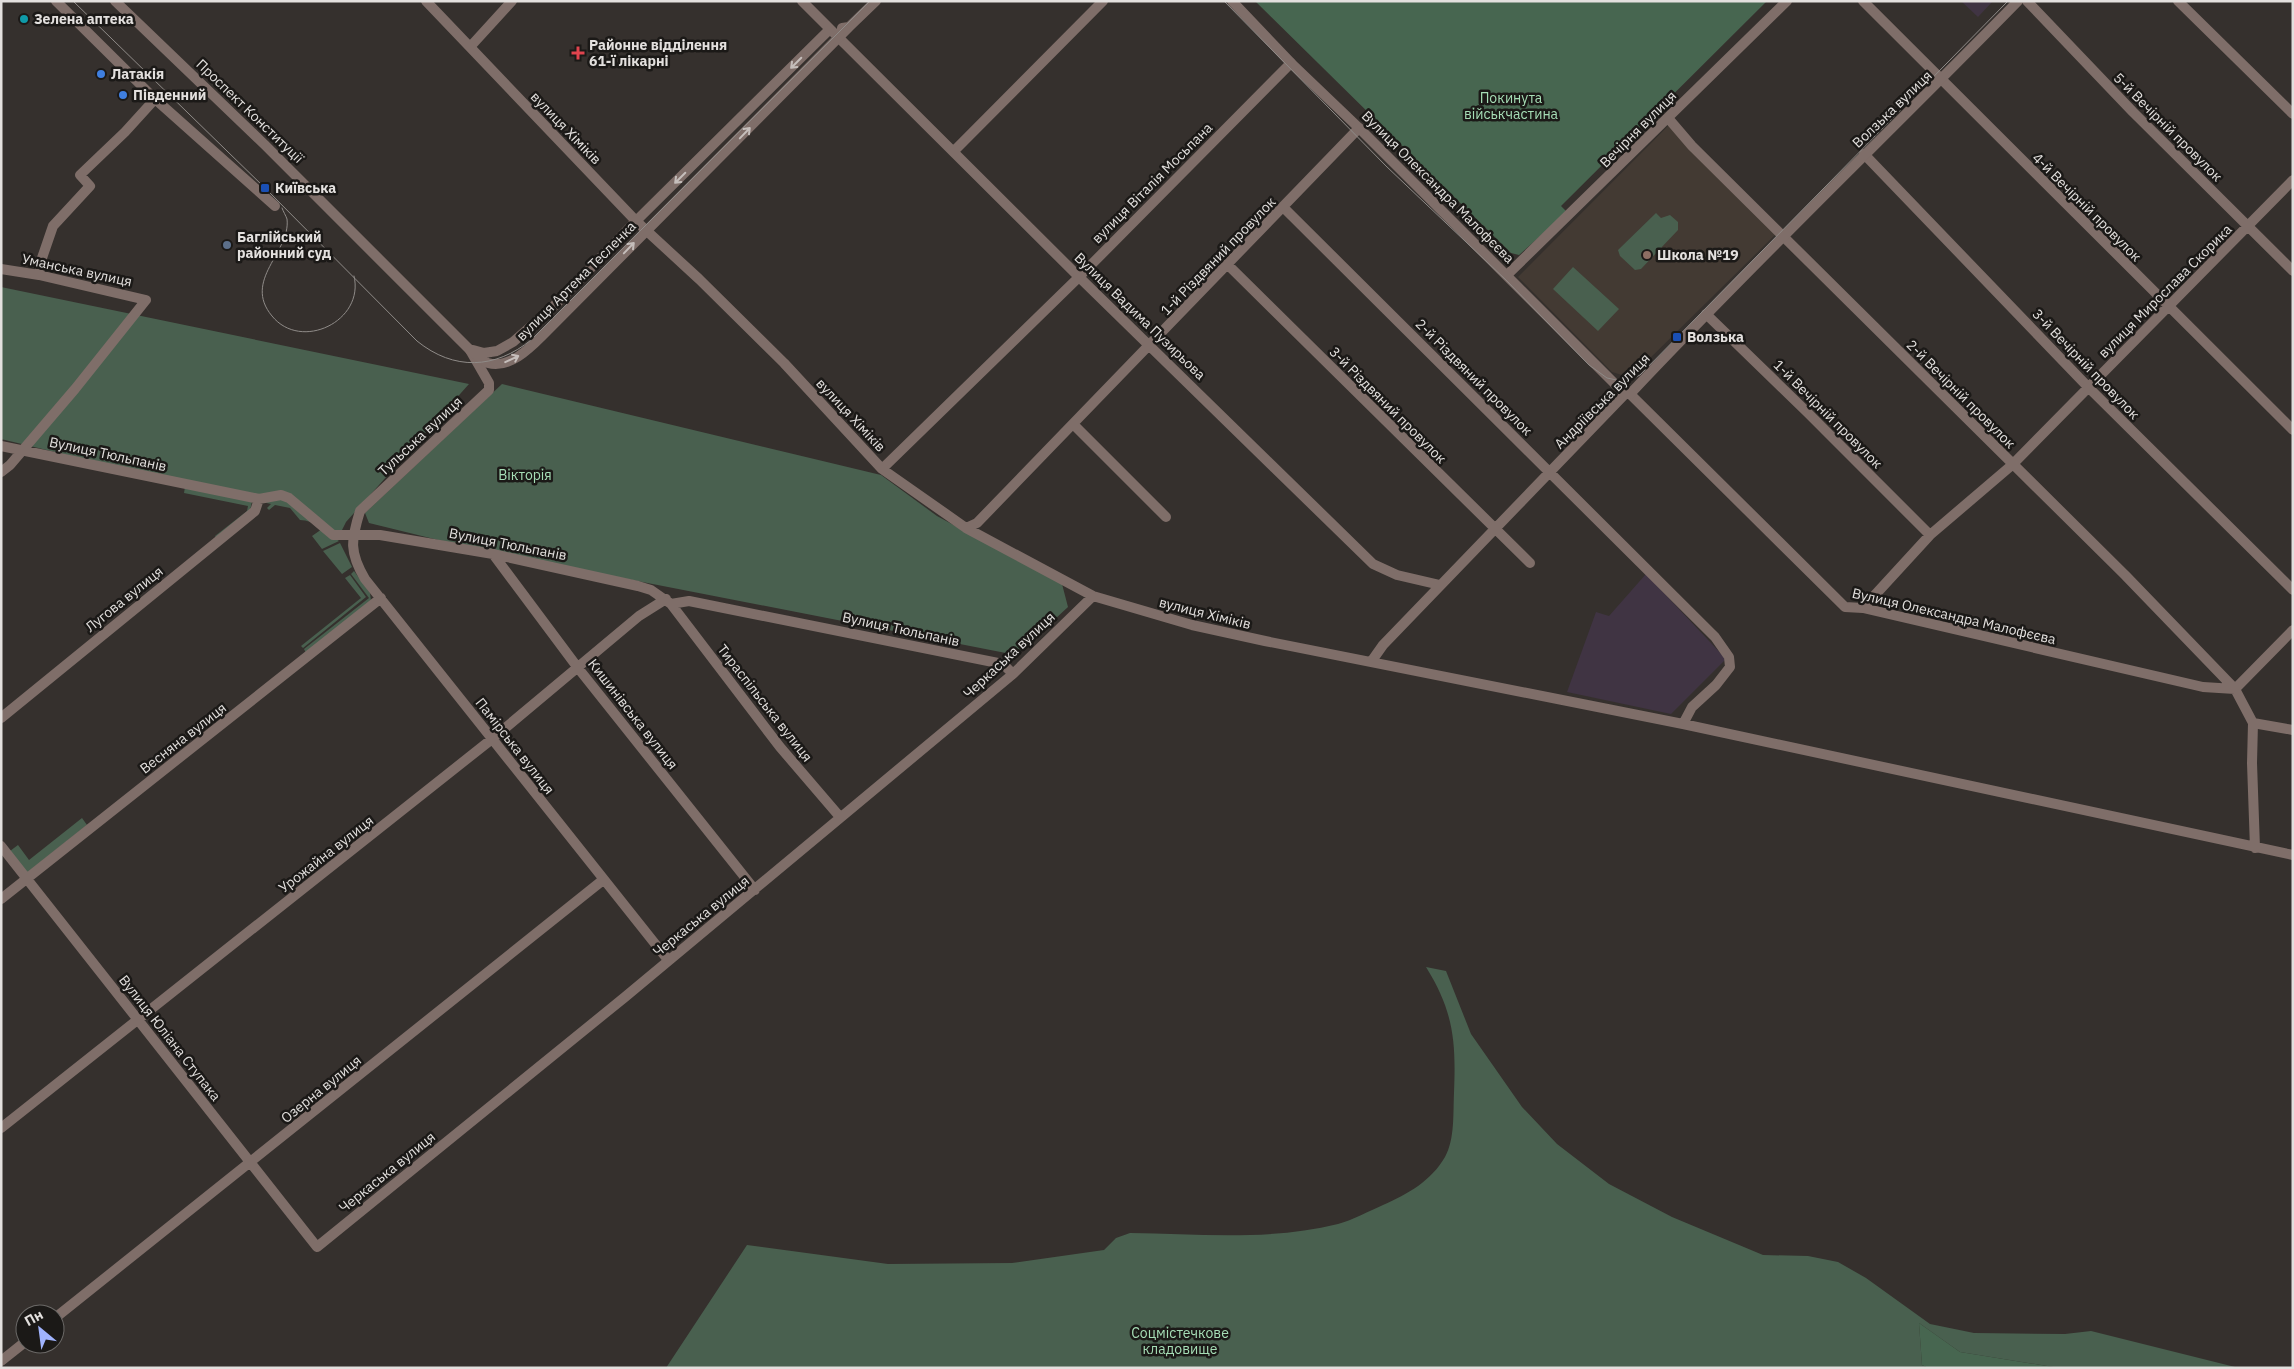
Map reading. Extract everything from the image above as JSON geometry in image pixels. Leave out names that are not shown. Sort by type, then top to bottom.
[{"type":"street","points":[[56,1],[155,99],[274,206]]},
{"type":"street","name":"Проспект Конституції","points":[[115,1],[265,145],[469,349]]},
{"type":"street","name":"вулиця Хіміків","points":[[426,1],[636,221],[784,363],[882,469],[966,528],[1093,596],[1192,625],[1683,724],[2293,855]]},
{"type":"street","points":[[470,47],[512,1]]},
{"type":"street","points":[[802,1],[838,37]]},
{"type":"street","points":[[830,29],[849,27],[876,1]]},
{"type":"street","points":[[954,151],[1103,1]]},
{"type":"street","name":"Вулиця Олександра Малофєєва","points":[[1232,1],[1291,63],[1845,607],[1862,608],[2203,687],[2235,689]]},
{"type":"street","name":"Вечірня вулиця","points":[[1507,275],[1787,1]]},
{"type":"street","name":"4-й Вечірній провулок","points":[[1863,1],[1941,81],[2293,430]]},
{"type":"street","name":"Волзька вулиця","points":[[1783,235],[1941,81],[2018,1]]},
{"type":"street","name":"5-й Вечірній провулок","points":[[2027,1],[2133,112],[2293,271]]},
{"type":"street","points":[[2178,1],[2293,114]]},
{"type":"street","name":"вулиця Артема Тесленка","points":[[469,349],[486,362],[498,364],[514,359],[528,350],[646,230],[733,146],[849,27]]},
{"type":"street","name":"вулиця Артема Тесленка","points":[[469,349],[484,353],[497,351],[513,342],[552,308],[636,221],[830,29]]},
{"type":"street","name":"Вулиця Вадима Пузирьова","points":[[838,37],[1079,277],[1151,344],[1374,564],[1397,575],[1440,585]]},
{"type":"street","name":"вулиця Віталія Мосьпана","points":[[882,469],[1079,277],[1291,63]]},
{"type":"street","points":[[39,275],[42,258],[53,226],[90,186],[80,175],[125,132],[155,99]]},
{"type":"street","name":"2-й Вечірній провулок","points":[[1668,118],[1692,146],[2125,575],[2235,689],[2253,723]]},
{"type":"street","name":"1-й Різдвяний провулок","points":[[966,528],[977,523],[1284,208],[1359,128]]},
{"type":"street","name":"3-й Вечірній провулок","points":[[1864,154],[2089,388],[2293,590]]},
{"type":"street","name":"вулиця Мирослава Скорика","points":[[1862,608],[1930,535],[2012,465],[2293,180]]},
{"type":"street","name":"2-й Різдвяний провулок","points":[[1284,208],[1714,637],[1729,657],[1730,667],[1725,675],[1692,707],[1683,724]]},
{"type":"street","name":"Андріївська вулиця","points":[[1371,662],[1383,645],[1494,529],[1783,235]]},
{"type":"street","name":"3-й Різдвяний провулок","points":[[1228,265],[1530,564]]},
{"type":"street","name":"Уманська вулиця","points":[[1,268],[146,300],[75,389],[22,450]]},
{"type":"street","name":"1-й Вечірній провулок","points":[[1706,314],[1930,535]]},
{"type":"street","name":"Тульська вулиця","points":[[352,540],[360,511],[489,390],[489,383],[469,349]]},
{"type":"street","points":[[1073,424],[1166,517]]},
{"type":"street","name":"Вулиця Тюльпанів","points":[[1,446],[259,499],[281,495],[289,498],[333,535],[352,540],[380,535],[493,554],[638,586],[669,602],[689,601],[1003,664],[1013,674]]},
{"type":"street","points":[[1,472],[22,450]]},
{"type":"street","name":"Лугова вулиця","points":[[1,718],[255,511],[259,499]]},
{"type":"street","name":"Памірська вулиця","points":[[352,540],[355,562],[381,598],[668,960]]},
{"type":"street","name":"Кишинівська вулиця","points":[[493,554],[578,668],[755,890]]},
{"type":"street","name":"Черкаська вулиця","points":[[317,1247],[755,890],[1013,674],[1093,596]]},
{"type":"street","name":"Весняна вулиця","points":[[1,899],[381,598]]},
{"type":"street","name":"Урожайна вулиця","points":[[1,1128],[492,739],[639,616],[669,602]]},
{"type":"street","name":"Тираспільська вулиця","points":[[669,602],[780,747],[840,817]]},
{"type":"street","points":[[2235,689],[2293,630]]},
{"type":"street","points":[[2255,848],[2252,763],[2253,723],[2293,730]]},
{"type":"street","name":"Вулиця Юліана Ступака","points":[[1,846],[317,1247]]},
{"type":"street","name":"Озерна вулиця","points":[[65,1310],[603,880]]},
{"type":"street","points":[[1,1361],[15,1350]]},
{"type":"shaded area","points":[[1961,1],[1993,1],[1978,17]]},
{"type":"shaded area","name":"Школа №19","points":[[1669,125],[1776,234],[1639,369],[1625,376],[1612,372],[1518,277]]},
{"type":"shaded area","points":[[1646,574],[1726,659],[1671,714],[1567,692],[1596,612],[1609,616]]},
{"type":"green space","name":"Покинута військчастина","points":[[1255,1],[1767,1],[1561,206],[1567,212],[1519,255],[1511,253]]},
{"type":"green space","points":[[1656,213],[1661,218],[1670,215],[1678,222],[1678,230],[1641,269],[1635,270],[1620,256],[1618,250]]},
{"type":"green space","points":[[1573,267],[1619,309],[1598,331],[1553,289]]},
{"type":"green space","points":[[1,287],[469,384],[346,522],[341,532],[336,532],[311,522],[300,520],[290,508],[275,505],[269,510],[267,508],[271,504],[1,439]]},
{"type":"green space","name":"Вікторія","points":[[502,384],[881,475],[937,516],[1062,584],[1068,607],[1016,655],[479,550],[369,523],[365,513]]},
{"type":"green space","points":[[185,487],[252,501],[250,511],[216,538],[215,536],[247,511],[248,506],[184,493]]},
{"type":"green space","points":[[322,529],[339,541],[322,549],[312,536]]},
{"type":"green space","points":[[340,543],[352,567],[342,574],[323,551]]},
{"type":"green space","points":[[354,571],[370,593],[371,601],[306,653],[304,649],[369,598],[351,574]]},
{"type":"green space","points":[[350,575],[366,597],[303,648],[301,646],[361,598],[345,578]]},
{"type":"green space","points":[[82,818],[87,825],[27,873],[10,851],[18,845],[29,860]]},
{"type":"green space","name":"Соцмістечкове кладовище","points":[[1426,967],[1446,971],[1471,1034],[1522,1107],[1557,1144],[1609,1184],[1672,1217],[1763,1255],[1808,1256],[1838,1262],[1866,1278],[1930,1324],[1974,1333],[2065,1334],[2091,1331],[2239,1368],[2053,1367],[1960,1352],[1919,1323],[1922,1365],[1928,1368],[666,1368],[747,1245],[888,1264],[1012,1263],[1104,1250],[1116,1238],[1130,1233],[1260,1235],[1312,1229],[1349,1220],[1401,1196],[1426,1180],[1439,1166],[1448,1150],[1452,1134],[1455,1075],[1451,1028],[1442,998]]},
{"type":"green space","points":[[1919,1323],[1960,1352],[2068,1368],[1928,1368],[1922,1365]]},
{"type":"tram line","points":[[73,1],[265,188],[417,341],[445,358],[474,363],[503,357],[531,340],[870,1]]},
{"type":"tram line","points":[[1224,1],[1386,166],[1506,280],[1589,365],[1607,378],[1626,382],[1640,375],[2008,1]]},
{"type":"tram line","points":[[282,208],[287,219],[286,231],[265,278],[262,290],[264,303],[272,316],[284,326],[299,331],[314,331],[328,326],[341,318],[350,306],[355,292],[354,276]]},
{"type":"place","name":"Зелена аптека","points":[[24,19]]},
{"type":"place","name":"Районне відділення 61-ї лікарні","points":[[578,53]]},
{"type":"place","name":"Латакія","points":[[101,74]]},
{"type":"place","name":"Південний","points":[[123,95]]},
{"type":"place","name":"Київська","points":[[265,188]]},
{"type":"place","name":"Баглійський районний суд","points":[[227,245]]},
{"type":"place","name":"Школа №19","points":[[1647,255]]},
{"type":"place","name":"Волзька","points":[[1677,337]]}]
